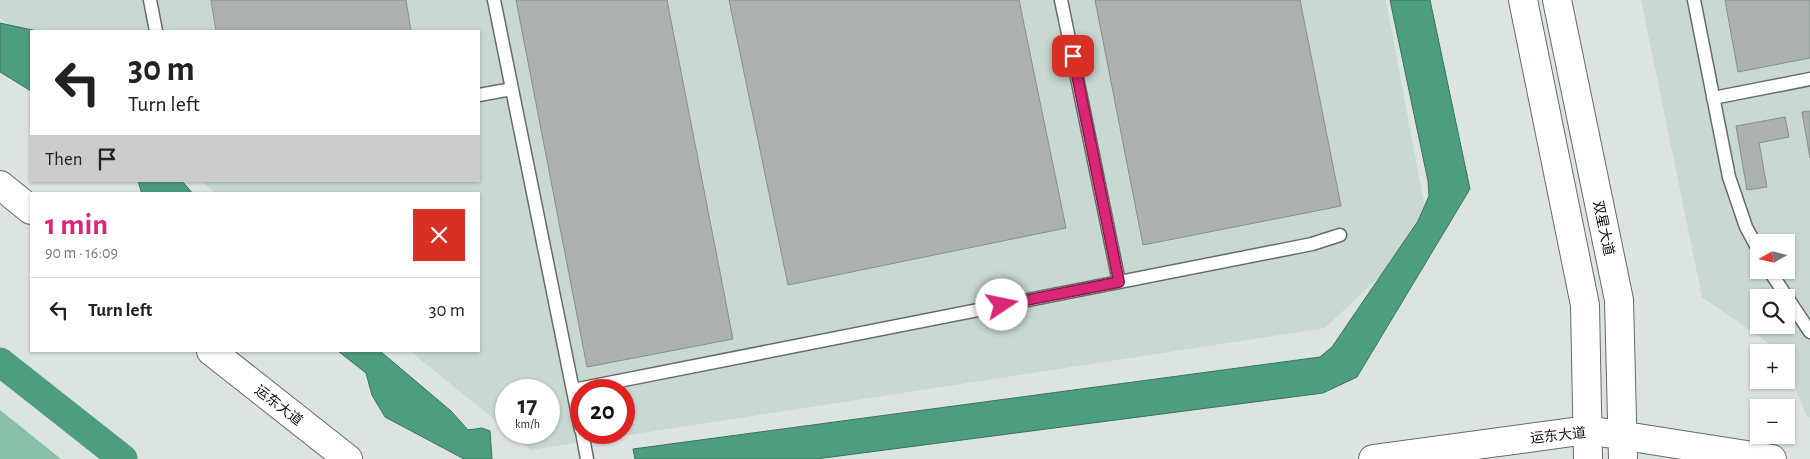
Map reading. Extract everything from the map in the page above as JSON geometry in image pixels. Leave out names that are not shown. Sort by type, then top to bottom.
[{"type":"street","points":[[1524,0],[1585,305],[1588,459]]},
{"type":"street","name":"双星大道","points":[[1557,0],[1619,300],[1623,447]]},
{"type":"street","points":[[0,185],[30,209]]},
{"type":"street","name":"运东大道","points":[[212,352],[348,459]]},
{"type":"street","name":"运东大道","points":[[1373,459],[1588,430],[1623,447],[1772,459]]},
{"type":"lane","points":[[150,0],[156,30]]},
{"type":"lane","points":[[494,0],[571,379]]},
{"type":"lane","points":[[1061,0],[1119,282]]},
{"type":"lane","points":[[1694,0],[1729,177],[1750,234]]},
{"type":"lane","points":[[1713,98],[1810,79]]},
{"type":"lane","points":[[480,95],[512,89]]},
{"type":"lane","points":[[629,379],[1312,244],[1340,235]]},
{"type":"lane","points":[[1775,279],[1810,332]]},
{"type":"lane","points":[[584,444],[587,459]]},
{"type":"shaded area","points":[[0,0],[1386,0],[1429,230],[1325,328],[635,434],[635,379],[570,379],[570,444],[531,450],[524,444],[560,444],[560,379],[495,379],[495,420],[411,352],[480,352],[480,192],[214,192],[202,182],[480,182],[480,30],[30,30],[30,42],[0,18]]},
{"type":"shaded area","points":[[1390,0],[1430,0],[1470,189],[1357,377],[1323,393],[816,459],[635,459],[633,449],[1320,357],[1332,347],[1418,221],[1429,196],[1428,181]]},
{"type":"shaded area","points":[[1641,0],[1810,0],[1810,417],[1807,417],[1795,387],[1795,344],[1770,344],[1755,334],[1795,334],[1795,289],[1750,289],[1750,330],[1702,297]]},
{"type":"shaded area","points":[[0,23],[32,30],[30,30],[30,90],[0,72]]},
{"type":"shaded area","points":[[138,182],[183,182],[191,192],[141,192]]},
{"type":"shaded area","points":[[339,352],[381,352],[451,411],[468,430],[482,428],[490,431],[492,459],[464,459],[385,417],[372,395],[366,373]]},
{"type":"shaded area","points":[[0,410],[61,459],[0,459]]},
{"type":"building","points":[[211,0],[406,0],[411,30],[216,30]]},
{"type":"building","points":[[516,0],[667,0],[733,339],[587,367]]},
{"type":"building","points":[[729,0],[1019,0],[1066,228],[788,285]]},
{"type":"building","points":[[1095,0],[1300,0],[1341,206],[1143,245]]},
{"type":"building","points":[[1725,0],[1810,0],[1810,58],[1738,72]]},
{"type":"building","points":[[1810,111],[1810,158],[1802,112]]},
{"type":"building","points":[[1785,117],[1789,137],[1759,143],[1767,187],[1747,190],[1736,126]]},
{"type":"waterway","points":[[0,362],[123,459]]},
{"type":"route","points":[[1002,305],[1119,282],[1073,56]]}]
